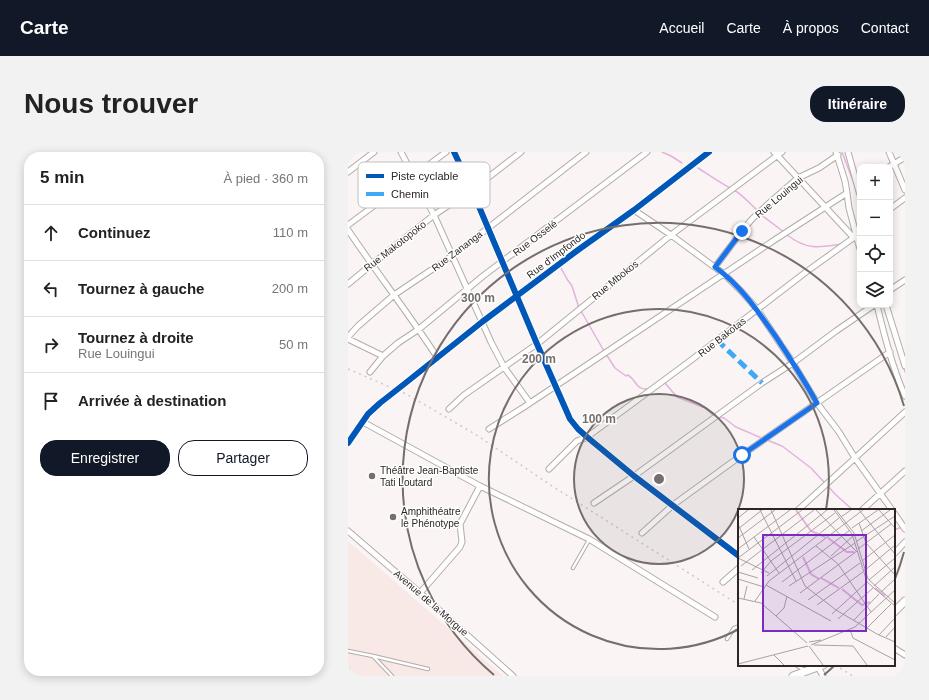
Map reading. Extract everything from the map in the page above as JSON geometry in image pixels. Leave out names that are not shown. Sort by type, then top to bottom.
[{"type":"main road","points":[[895,611],[905,601]]},
{"type":"main road","points":[[794,676],[821,666]]},
{"type":"street","points":[[361,162],[374,152]]},
{"type":"street","points":[[401,152],[406,162]]},
{"type":"street","points":[[433,162],[446,152]]},
{"type":"street","points":[[454,152],[459,162]]},
{"type":"street","name":"Rue Makotopoko","points":[[490,176],[521,152]]},
{"type":"street","name":"Rue Zananga","points":[[348,338],[358,326],[394,295],[452,256],[586,152]]},
{"type":"street","name":"Rue Osselé","points":[[370,372],[383,356],[398,343],[647,152]]},
{"type":"street","name":"Rue d'Impfondo","points":[[348,443],[368,414],[437,357],[709,152]]},
{"type":"street","points":[[848,152],[857,179]]},
{"type":"street","points":[[889,152],[905,190]]},
{"type":"street","points":[[778,153],[798,178],[855,237]]},
{"type":"street","name":"Rue Mbokos","points":[[449,409],[464,395],[537,344],[671,235],[778,153]]},
{"type":"street","points":[[837,154],[857,242]]},
{"type":"street","name":"Rue Louingui","points":[[715,267],[752,219],[798,178],[819,168],[837,154]]},
{"type":"street","points":[[894,164],[905,157]]},
{"type":"street","points":[[348,172],[358,164]]},
{"type":"street","points":[[489,428],[508,418],[847,193]]},
{"type":"street","points":[[893,208],[905,198]]},
{"type":"street","points":[[348,225],[371,208]]},
{"type":"street","points":[[430,208],[490,342],[504,367],[530,403]]},
{"type":"street","name":"Rue Makotopoko","points":[[348,284],[371,264],[445,208]]},
{"type":"street","points":[[480,208],[570,419],[578,429],[634,476],[738,555]]},
{"type":"street","points":[[634,210],[724,274],[757,309],[793,362],[817,403],[839,432],[891,509]]},
{"type":"street","points":[[348,230],[371,264],[419,328],[437,357]]},
{"type":"street","name":"Rue Bakotas","points":[[549,469],[577,441],[587,437],[690,361],[806,272],[855,237]]},
{"type":"street","points":[[893,288],[905,280]]},
{"type":"street","points":[[594,503],[634,476],[762,383],[870,308]]},
{"type":"street","points":[[876,308],[905,396]]},
{"type":"street","points":[[887,308],[905,366]]},
{"type":"street","points":[[348,338],[383,356]]},
{"type":"street","points":[[899,348],[905,344]]},
{"type":"street","points":[[642,533],[673,505],[890,352]]},
{"type":"street","points":[[799,509],[905,412]]},
{"type":"street","points":[[363,422],[480,486],[589,539],[715,617]]},
{"type":"street","points":[[348,432],[354,434]]},
{"type":"street","points":[[863,509],[905,471]]},
{"type":"street","points":[[420,593],[460,547],[462,542],[460,524],[480,486]]},
{"type":"street","points":[[895,514],[905,529]]},
{"type":"street","name":"Avenue de la Morgue","points":[[348,531],[513,676]]},
{"type":"street","points":[[895,553],[905,542]]},
{"type":"street","points":[[723,582],[738,569]]},
{"type":"street","points":[[895,649],[905,655]]},
{"type":"street","points":[[821,666],[823,676]]},
{"type":"lane","points":[[573,568],[589,539]]},
{"type":"lane","points":[[727,639],[734,628],[738,628]]},
{"type":"lane","points":[[348,651],[428,669]]},
{"type":"lane","points":[[373,656],[392,676]]},
{"type":"lane","points":[[798,666],[806,671]]},
{"type":"lane","points":[[348,668],[350,676]]},
{"type":"shaded area","points":[[348,541],[503,676],[348,676]]},
{"type":"waterway","points":[[662,152],[682,163]]},
{"type":"waterway","points":[[842,152],[856,189]]},
{"type":"waterway","points":[[698,168],[730,188]]},
{"type":"waterway","points":[[734,190],[758,211]]},
{"type":"waterway","points":[[760,214],[784,232]]},
{"type":"waterway","points":[[787,235],[794,240],[813,247],[842,244]]},
{"type":"waterway","points":[[561,268],[572,286],[579,308]]},
{"type":"waterway","points":[[581,311],[604,351]]},
{"type":"waterway","points":[[606,354],[615,368],[626,376],[628,375],[631,377],[638,387],[649,389]]},
{"type":"waterway","points":[[904,368],[905,372]]},
{"type":"waterway","points":[[665,383],[677,397],[705,408],[713,415]]},
{"type":"waterway","points":[[719,417],[724,418],[736,427],[764,439]]},
{"type":"waterway","points":[[767,440],[782,446],[811,468],[836,495],[852,509]]},
{"type":"waterway","points":[[895,530],[902,527]]},
{"type":"railway","points":[[348,369],[406,394],[475,434],[552,486],[738,604]]},
{"type":"railway","points":[[837,666],[853,676]]},
{"type":"marked path","points":[[717,340],[762,383]]},
{"type":"cycle path","points":[[454,152],[459,162]]},
{"type":"cycle path","points":[[348,443],[368,414],[380,403],[482,322],[634,210],[709,152]]},
{"type":"cycle path","points":[[480,208],[570,419],[578,429],[634,476],[738,555]]},
{"type":"place","name":"Théâtre Jean-Baptiste Tati Loutard","points":[[372,476]]},
{"type":"place","name":"Amphithéatre le Phénotype","points":[[393,517]]},
{"type":"route","points":[[742,231],[715,267],[741,291],[757,309],[793,362],[817,403],[742,455]]}]
